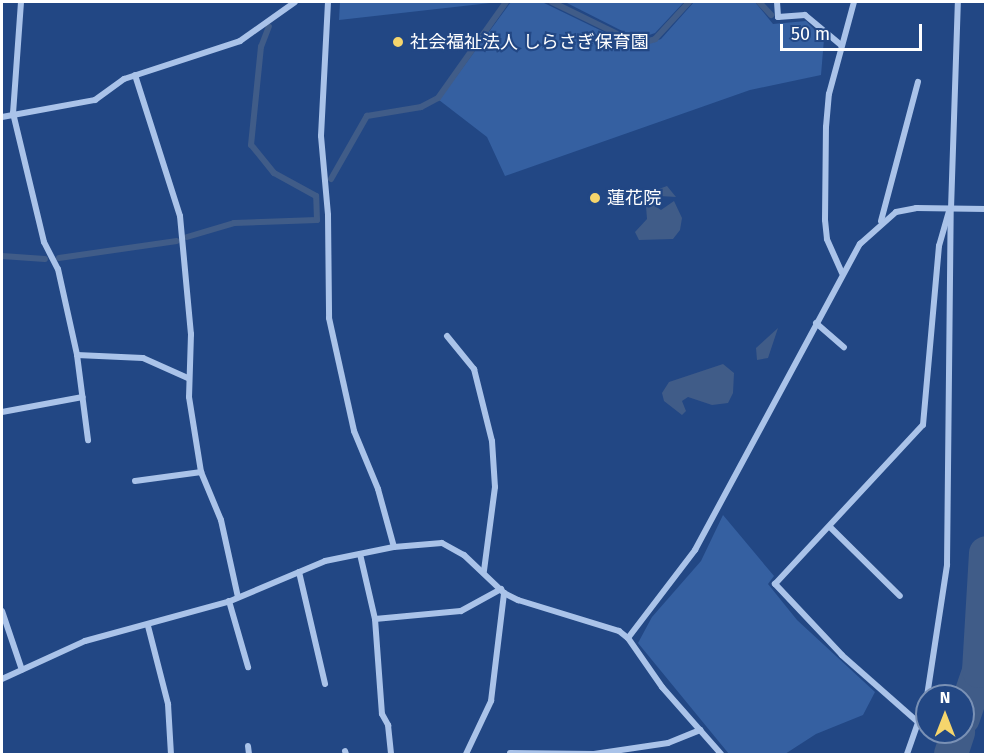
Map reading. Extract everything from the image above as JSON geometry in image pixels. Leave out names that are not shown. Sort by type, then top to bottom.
[{"type":"street","points":[[21,2],[13,113],[44,242],[58,269],[77,355],[88,440]]},
{"type":"street","points":[[2,117],[13,113],[85,105],[135,75],[240,41],[295,2]]},
{"type":"street","points":[[328,2],[321,136],[328,216],[329,318],[354,431],[378,489],[394,547]]},
{"type":"street","points":[[777,2],[778,17],[805,15],[841,45]]},
{"type":"street","points":[[842,273],[827,238],[825,220],[826,127],[841,45],[854,2]]},
{"type":"street","points":[[929,684],[946,565],[951,208],[958,2]]},
{"type":"street","points":[[135,75],[180,216],[191,334],[188,378],[201,472],[220,520],[238,597]]},
{"type":"street","points":[[881,222],[918,82]]},
{"type":"street","points":[[628,638],[695,550],[842,273],[860,244],[881,222],[896,212],[916,208],[986,209]]},
{"type":"street","points":[[915,719],[842,655],[776,584],[923,425],[939,246],[951,208]]},
{"type":"street","points":[[816,323],[844,347]]},
{"type":"street","points":[[447,336],[474,369],[492,441],[495,487],[484,571]]},
{"type":"street","points":[[77,355],[143,358],[188,378]]},
{"type":"street","points":[[2,412],[83,397]]},
{"type":"street","points":[[135,481],[201,472]]},
{"type":"street","points":[[830,527],[900,596]]},
{"type":"street","points":[[2,679],[85,641],[148,626],[229,601],[300,572],[360,554],[394,547],[442,543],[484,571],[502,591],[619,631],[628,638],[663,687],[721,754]]},
{"type":"street","points":[[360,554],[375,619],[382,714],[388,725],[391,754]]},
{"type":"street","points":[[300,572],[325,684]]},
{"type":"street","points":[[375,619],[460,611],[502,591]]},
{"type":"street","points":[[466,754],[491,701],[502,591]]},
{"type":"street","points":[[229,601],[248,667]]},
{"type":"street","points":[[2,611],[22,670]]},
{"type":"street","points":[[148,626],[168,704],[171,754]]},
{"type":"street","points":[[510,753],[594,754],[668,743],[701,730]]},
{"type":"street","points":[[907,754],[915,735]]},
{"type":"street","points":[[248,746],[249,754]]},
{"type":"shaded area","points":[[340,2],[499,2],[339,20]]},
{"type":"shaded area","points":[[511,2],[542,2],[637,48],[661,39],[694,2],[755,2],[773,24],[806,21],[824,39],[821,75],[750,90],[505,176],[487,137],[439,100]]},
{"type":"shaded area","points":[[565,2],[684,2],[655,33],[638,39]]},
{"type":"shaded area","points":[[667,186],[676,197],[660,196],[655,206],[661,210],[674,201],[682,218],[680,230],[673,239],[639,240],[635,232],[647,219],[645,194]]},
{"type":"shaded area","points":[[778,328],[768,358],[757,360],[756,348]]},
{"type":"shaded area","points":[[723,364],[734,373],[733,393],[728,403],[712,405],[688,397],[682,401],[686,411],[682,415],[664,401],[662,393],[669,382]]},
{"type":"shaded area","points":[[723,515],[774,576],[768,584],[797,620],[875,692],[863,715],[816,734],[785,754],[729,754],[638,643],[652,617],[701,561]]},
{"type":"waterway","points":[[331,179],[367,116],[421,107],[438,98],[506,2]]},
{"type":"waterway","points":[[552,2],[638,44],[655,39],[689,2]]},
{"type":"waterway","points":[[759,2],[771,15]]},
{"type":"waterway","points":[[187,237],[234,223],[317,220],[316,196],[274,173],[251,145],[261,47],[269,26]]},
{"type":"waterway","points":[[59,258],[177,241]]},
{"type":"waterway","points":[[2,256],[45,259]]},
{"type":"waterway","points":[[975,684],[979,671],[986,553]]},
{"type":"waterway","points":[[951,754],[954,744]]},
{"type":"place","name":"社会福祉法人 しらさぎ保育園","points":[[398,42]]},
{"type":"place","name":"蓮花院","points":[[595,198]]}]
